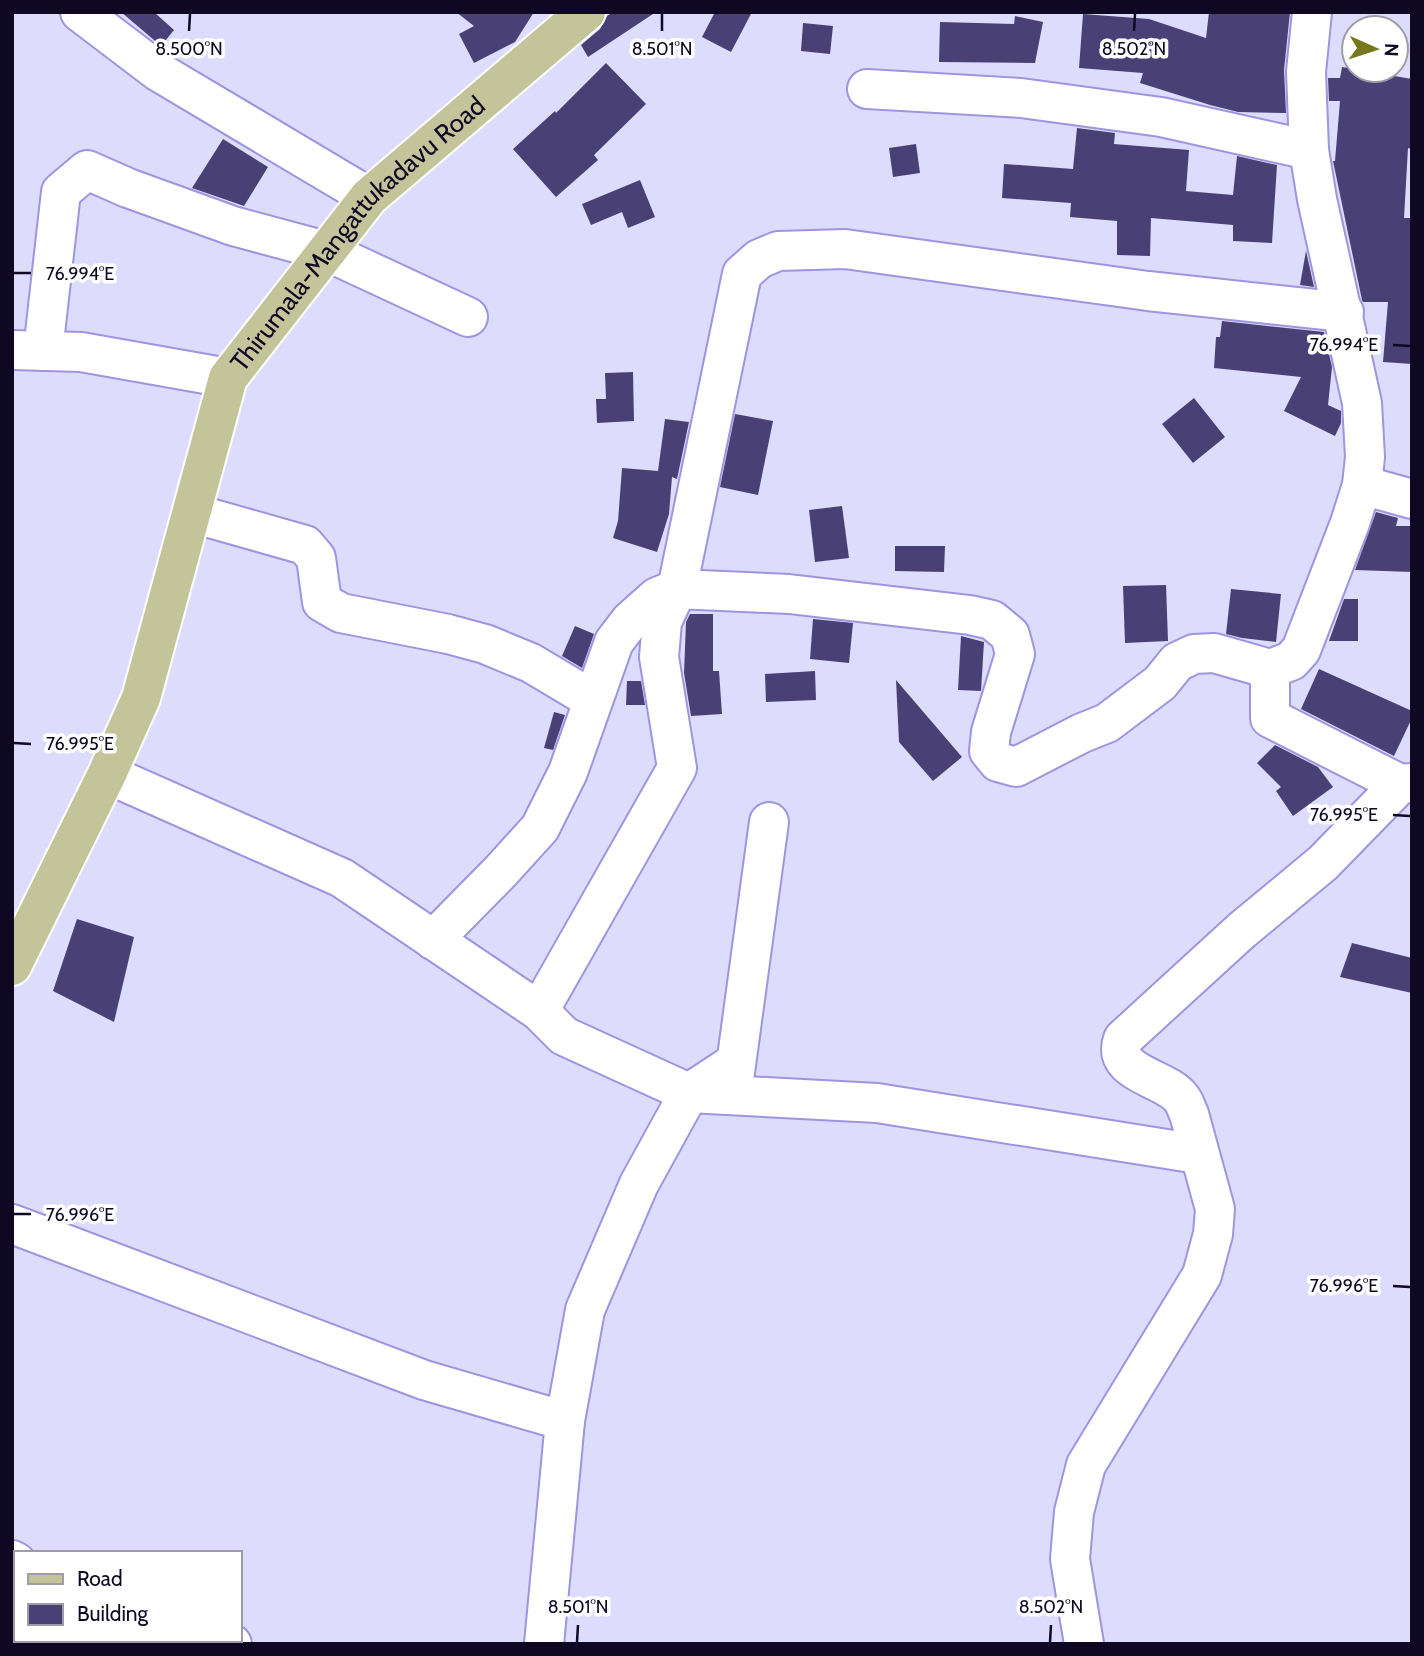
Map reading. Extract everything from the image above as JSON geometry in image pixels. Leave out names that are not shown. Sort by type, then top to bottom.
[{"type":"main road","name":"Thirumala-Mangattukadavu Road","points":[[12,966],[107,774],[141,698],[228,378],[369,197],[586,12]]},
{"type":"street","points":[[80,12],[159,72],[369,197]]},
{"type":"street","points":[[433,940],[540,828],[568,772],[614,642],[630,621],[657,597],[677,589],[789,594],[970,615],[992,620],[1010,635],[1015,654],[991,732],[989,751],[998,762],[1016,767],[1107,723],[1160,683],[1177,662],[1194,654],[1214,653],[1270,669],[1291,661],[1301,650],[1350,523],[1362,485],[1365,457],[1362,403],[1317,199],[1310,150],[1306,72],[1312,12]]},
{"type":"street","points":[[867,89],[1021,99],[1161,117],[1310,150]]},
{"type":"street","points":[[228,378],[81,352],[28,350],[61,192],[87,170],[128,188],[233,226],[326,251],[468,317]]},
{"type":"street","points":[[539,1011],[677,768],[659,657],[662,622],[677,589],[742,274],[759,259],[778,251],[845,249],[1148,290],[1343,312]]},
{"type":"street","points":[[1362,485],[1412,499]]},
{"type":"street","points":[[192,513],[305,545],[316,558],[322,602],[341,613],[485,644],[531,663],[593,699]]},
{"type":"street","points":[[1084,1644],[1070,1559],[1074,1512],[1086,1465],[1202,1275],[1213,1234],[1215,1209],[1189,1114],[1182,1099],[1123,1060],[1119,1048],[1122,1039],[1241,931],[1323,863],[1406,784],[1270,718],[1270,669]]},
{"type":"street","points":[[107,774],[342,878],[539,1011],[564,1036],[689,1093],[734,1079],[1198,1154]]},
{"type":"street","points":[[734,1079],[769,822]]},
{"type":"street","points":[[544,1644],[565,1421],[585,1310],[639,1184],[689,1093]]},
{"type":"street","points":[[12,1224],[177,1289],[424,1380],[565,1421]]},
{"type":"building","points":[[121,12],[154,12],[174,30],[161,46]]},
{"type":"building","points":[[456,12],[534,12],[515,42],[474,63],[459,34],[474,26]]},
{"type":"building","points":[[613,12],[656,12],[588,57],[581,45],[600,29],[607,16]]},
{"type":"building","points":[[715,12],[752,12],[731,52],[702,37]]},
{"type":"building","points":[[1209,12],[1290,12],[1284,70],[1286,113],[1238,112],[1140,83],[1143,73],[1079,68],[1083,14],[1149,19],[1206,38]]},
{"type":"building","points":[[1015,16],[1043,22],[1035,63],[939,62],[940,22],[1014,24]]},
{"type":"building","points":[[803,23],[833,26],[830,54],[801,51]]},
{"type":"building","points":[[606,63],[646,104],[594,155],[598,160],[556,197],[513,149],[555,111],[556,113]]},
{"type":"building","points":[[1328,78],[1340,78],[1340,84],[1410,84],[1412,79],[1412,149],[1408,148],[1404,218],[1412,218],[1412,364],[1383,362],[1388,302],[1362,300],[1333,161],[1340,101],[1329,101]]},
{"type":"building","points":[[1077,128],[1115,133],[1114,144],[1189,150],[1186,191],[1233,195],[1237,156],[1277,165],[1272,243],[1233,241],[1233,225],[1151,218],[1150,256],[1117,255],[1117,221],[1070,217],[1071,203],[1002,198],[1004,164],[1073,169]]},
{"type":"building","points":[[223,139],[268,167],[244,206],[192,188]]},
{"type":"building","points":[[916,144],[920,173],[893,177],[889,148]]},
{"type":"building","points":[[640,180],[655,217],[628,228],[622,212],[591,225],[582,204]]},
{"type":"building","points":[[1306,251],[1314,287],[1300,285]]},
{"type":"building","points":[[1222,321],[1324,332],[1332,367],[1328,405],[1341,411],[1341,423],[1335,436],[1284,411],[1301,377],[1214,368],[1216,337],[1220,337]]},
{"type":"building","points":[[633,372],[634,421],[597,423],[596,399],[606,399],[605,373]]},
{"type":"building","points":[[1194,398],[1225,437],[1193,463],[1162,424]]},
{"type":"building","points":[[735,414],[773,421],[758,495],[720,487]]},
{"type":"building","points":[[665,419],[689,422],[677,479],[672,477],[669,514],[657,552],[613,538],[618,521],[622,468],[658,471]]},
{"type":"building","points":[[842,506],[849,558],[815,562],[809,510]]},
{"type":"building","points":[[1376,512],[1398,518],[1396,526],[1412,526],[1412,572],[1355,570]]},
{"type":"building","points":[[895,546],[945,546],[944,572],[895,571]]},
{"type":"building","points":[[1166,585],[1168,641],[1125,643],[1123,586]]},
{"type":"building","points":[[1231,589],[1281,594],[1276,642],[1226,634]]},
{"type":"building","points":[[1344,599],[1358,599],[1358,641],[1329,641]]},
{"type":"building","points":[[690,614],[713,614],[713,671],[719,671],[722,714],[691,716],[684,673],[686,622]]},
{"type":"building","points":[[813,619],[853,623],[849,663],[810,659]]},
{"type":"building","points":[[575,626],[594,634],[582,668],[562,656]]},
{"type":"building","points":[[961,636],[984,642],[981,691],[958,690]]},
{"type":"building","points":[[1319,669],[1412,711],[1412,718],[1394,756],[1301,709]]},
{"type":"building","points":[[815,671],[816,700],[766,702],[765,674]]},
{"type":"building","points":[[896,680],[962,757],[933,781],[899,742]]},
{"type":"building","points":[[627,681],[641,681],[645,705],[626,705]]},
{"type":"building","points":[[554,712],[565,715],[553,750],[544,748]]},
{"type":"building","points":[[1275,745],[1318,767],[1333,787],[1293,816],[1276,791],[1281,787],[1257,763]]},
{"type":"building","points":[[77,919],[134,937],[114,1022],[53,991]]},
{"type":"building","points":[[1352,943],[1412,958],[1412,993],[1340,977]]}]
